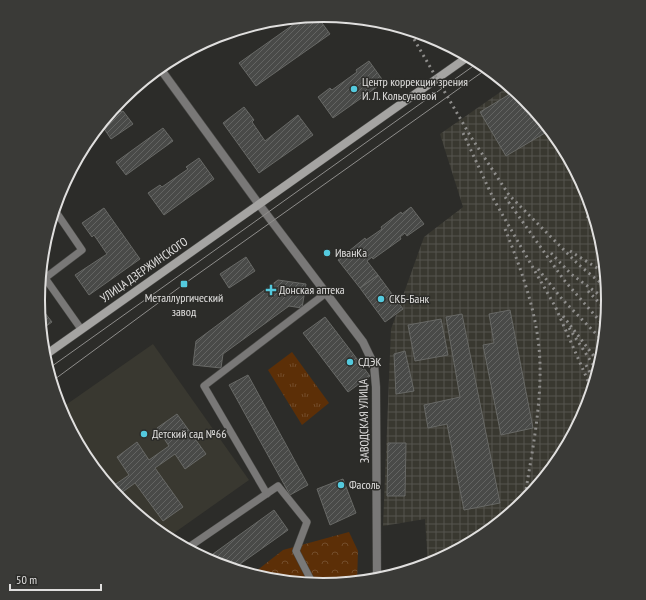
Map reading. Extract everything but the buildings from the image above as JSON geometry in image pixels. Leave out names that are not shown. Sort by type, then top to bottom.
[{"type":"main road","name":"УЛИЦА ДЗЕРЖИНСКОГО","points":[[50,352],[258,203],[463,60]]},
{"type":"street","points":[[163,73],[258,203]]},
{"type":"street","name":"ЗАВОДСКАЯ УЛИЦА","points":[[258,203],[363,342],[374,365],[376,387],[377,573]]},
{"type":"lane","points":[[46,277],[82,250],[58,215]]},
{"type":"lane","points":[[46,285],[81,329]]},
{"type":"lane","points":[[267,494],[204,386],[326,293]]},
{"type":"lane","points":[[192,545],[278,486],[307,522],[296,551],[310,577]]},
{"type":"shaded area","points":[[504,89],[520,103],[544,131],[564,161],[580,194],[592,228],[596,246],[599,264],[601,300],[599,336],[592,372],[580,406],[572,423],[564,439],[544,469],[520,497],[492,521],[462,541],[428,558],[425,519],[383,526],[391,329],[424,237],[463,207],[440,134]]},
{"type":"shaded area","name":"Детский сад №66","points":[[153,344],[249,480],[173,534],[154,521],[126,497],[102,469],[82,439],[66,405]]},
{"type":"green space","points":[[292,352],[329,403],[302,425],[268,370]]},
{"type":"green space","points":[[349,532],[358,551],[357,576],[323,578],[287,576],[257,570],[283,550]]},
{"type":"tram line","points":[[53,366],[473,66]]},
{"type":"tram line","points":[[56,378],[184,284],[482,72]]},
{"type":"railway","points":[[413,37],[471,137],[509,195],[579,265],[600,282]]},
{"type":"railway","points":[[463,133],[494,200],[555,306],[588,382]]},
{"type":"railway","points":[[505,197],[564,280],[600,321]]},
{"type":"railway","points":[[505,229],[518,261],[533,312],[539,347],[539,399],[526,490]]},
{"type":"railway","points":[[570,251],[599,269]]},
{"type":"railway","points":[[551,253],[571,274],[601,296]]},
{"type":"railway","points":[[538,269],[562,299],[599,337]]},
{"type":"railway","points":[[588,291],[601,304]]},
{"type":"railway","points":[[563,316],[595,358]]},
{"type":"railway","points":[[569,328],[594,365]]},
{"type":"railway","points":[[586,365],[591,374]]},
{"type":"place","name":"Центр коррекции зрения И. Л. Кольсуновой","points":[[354,89]]},
{"type":"place","name":"ИванКа","points":[[327,253]]},
{"type":"place","name":"Металлургический завод","points":[[184,284]]},
{"type":"place","name":"Донская аптека","points":[[271,290]]},
{"type":"place","name":"СКБ-Банк","points":[[381,299]]},
{"type":"place","name":"СДЭК","points":[[350,362]]},
{"type":"place","name":"Детский сад №66","points":[[144,434]]},
{"type":"place","name":"Фасоль","points":[[341,485]]}]
